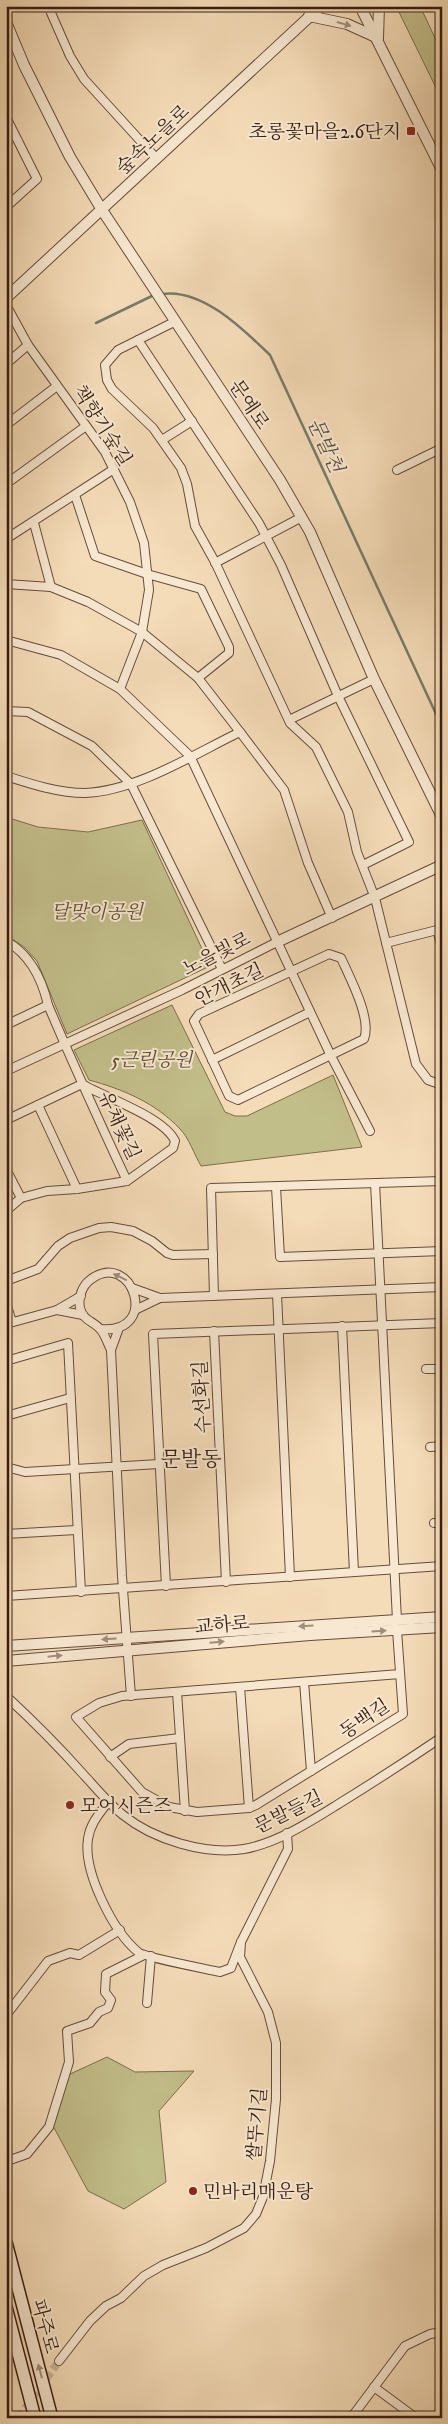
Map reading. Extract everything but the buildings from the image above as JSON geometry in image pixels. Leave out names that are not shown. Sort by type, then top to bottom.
[{"type":"main road","name":"파주로","points":[[6,2242],[52,2418]]},
{"type":"main road","name":"파주로","points":[[6,2307],[35,2418]]},
{"type":"street","points":[[48,6],[70,56],[84,79],[156,158]]},
{"type":"street","points":[[314,6],[309,16],[348,24],[378,38]]},
{"type":"street","name":"숲속노을로","points":[[6,298],[321,6]]},
{"type":"street","points":[[360,6],[378,38],[442,170]]},
{"type":"street","points":[[378,38],[379,6]]},
{"type":"street","name":"문예로","points":[[6,22],[24,65],[66,149],[102,210],[174,322],[280,480],[302,517],[374,679],[442,817]]},
{"type":"street","points":[[6,117],[37,179],[6,207]]},
{"type":"street","name":"책향기숲길","points":[[6,306],[28,345],[105,452],[130,502],[144,543],[149,590],[142,632],[120,689]]},
{"type":"street","points":[[174,322],[112,355],[105,365],[107,380],[118,396],[154,428],[184,476],[192,519],[216,562],[289,720],[295,730],[310,741],[319,753],[348,812],[357,852],[375,898],[416,1064],[428,1080],[442,1085]]},
{"type":"street","points":[[138,340],[266,536],[281,565],[338,696],[409,842],[363,865]]},
{"type":"street","points":[[6,364],[28,345]]},
{"type":"street","points":[[6,425],[57,386]]},
{"type":"street","points":[[162,440],[192,421]]},
{"type":"street","points":[[6,484],[86,426]]},
{"type":"street","points":[[397,470],[442,448]]},
{"type":"street","points":[[6,539],[34,523],[114,469]]},
{"type":"street","points":[[75,495],[95,556],[147,574],[201,589],[229,647],[229,653],[198,678]]},
{"type":"street","points":[[216,562],[302,517]]},
{"type":"street","points":[[34,523],[50,586]]},
{"type":"street","points":[[6,584],[50,586],[88,602],[142,632],[198,678],[284,790],[308,863],[332,918]]},
{"type":"street","points":[[6,640],[61,656],[120,689],[190,756],[292,972]]},
{"type":"street","points":[[6,657],[6,686]]},
{"type":"street","points":[[289,720],[374,679]]},
{"type":"street","points":[[6,711],[28,712],[92,746],[131,784],[222,969]]},
{"type":"street","points":[[6,776],[49,789],[85,793],[131,784],[240,732]]},
{"type":"street","name":"노을빛로","points":[[6,1071],[65,1045],[277,942],[375,898],[442,865]]},
{"type":"street","points":[[386,943],[436,930],[442,947]]},
{"type":"street","name":"유채꽃길","points":[[6,941],[19,948],[34,967],[82,1084],[128,1181]]},
{"type":"street","name":"안개초길","points":[[329,954],[341,958],[358,997],[367,1032],[364,1040],[331,1056],[238,1100],[229,1096],[194,1021],[199,1014],[329,954]]},
{"type":"street","name":"안개초길","points":[[292,972],[331,1056]]},
{"type":"street","points":[[6,1025],[48,1005]]},
{"type":"street","points":[[212,1060],[310,1012]]},
{"type":"street","points":[[331,1056],[370,1131]]},
{"type":"street","name":"유채꽃길","points":[[6,1120],[82,1084]]},
{"type":"street","name":"유채꽃길","points":[[6,1211],[21,1198],[47,1191],[77,1189],[128,1181],[173,1148],[175,1141],[172,1134],[154,1119],[82,1084]]},
{"type":"street","points":[[38,1104],[77,1189]]},
{"type":"street","points":[[6,1170],[21,1198]]},
{"type":"street","points":[[214,1296],[211,1188],[442,1181]]},
{"type":"street","points":[[375,1184],[397,1625]]},
{"type":"street","points":[[276,1186],[280,1257],[442,1250]]},
{"type":"street","points":[[6,1281],[38,1269],[58,1246],[70,1238],[99,1228],[112,1227],[133,1231],[152,1241],[167,1253],[213,1254]]},
{"type":"street","points":[[104,1273],[122,1277],[132,1288],[136,1299],[135,1310],[126,1323],[119,1328],[100,1329],[92,1325],[80,1309],[81,1296],[87,1282],[104,1273]]},
{"type":"street","points":[[132,1288],[160,1298],[442,1288]]},
{"type":"street","points":[[277,1294],[277,1329],[290,1577]]},
{"type":"street","points":[[6,1303],[9,1323],[57,1310],[81,1296]]},
{"type":"street","points":[[135,1310],[160,1298]]},
{"type":"street","points":[[57,1310],[83,1315]]},
{"type":"street","points":[[166,1586],[158,1464],[153,1334],[442,1323]]},
{"type":"street","points":[[342,1326],[354,1572]]},
{"type":"street","points":[[119,1328],[111,1350],[124,1589],[132,1696]]},
{"type":"street","points":[[100,1329],[111,1350]]},
{"type":"street","name":"수선화길","points":[[214,1331],[226,1582]]},
{"type":"street","points":[[6,1360],[68,1343],[80,1592]]},
{"type":"street","points":[[426,1369],[442,1369]]},
{"type":"street","points":[[6,1416],[70,1398]]},
{"type":"street","points":[[430,1447],[442,1446]]},
{"type":"street","points":[[6,1467],[25,1472],[158,1464]]},
{"type":"street","points":[[6,1534],[76,1530]]},
{"type":"street","points":[[6,1596],[442,1566]]},
{"type":"street","name":"교하로","points":[[6,1661],[397,1625],[442,1617]]},
{"type":"street","name":"교하로","points":[[6,1646],[397,1625],[442,1627]]},
{"type":"street","name":"동백길","points":[[397,1625],[403,1714],[249,1808],[197,1812],[185,1811],[170,1807],[147,1796],[76,1717],[99,1703],[132,1696],[400,1674]]},
{"type":"street","name":"동백길","points":[[304,1682],[311,1771]]},
{"type":"street","points":[[240,1687],[249,1808]]},
{"type":"street","points":[[176,1692],[185,1811]]},
{"type":"street","name":"문발들길","points":[[6,1696],[35,1723],[108,1802],[141,1828],[164,1838],[199,1847],[244,1849],[287,1833],[333,1807],[442,1738]]},
{"type":"street","points":[[110,1757],[129,1744],[180,1738]]},
{"type":"street","points":[[108,1802],[92,1823],[87,1840],[92,1878],[120,1930],[139,1954],[220,1972],[231,1968],[241,1942],[288,1849],[287,1833]]},
{"type":"street","points":[[7,2014],[48,1961],[70,1954],[79,1955],[120,1930]]},
{"type":"street","name":"쌀뚜기길","points":[[59,2361],[90,2321],[106,2306],[121,2298],[144,2276],[163,2265],[206,2248],[244,2228],[256,2214],[264,2197],[270,2161],[276,2099],[276,2043],[268,2012],[240,1957],[241,1942]]},
{"type":"street","points":[[147,2002],[148,1955]]},
{"type":"street","points":[[10,2160],[28,2154],[49,2127],[69,2062],[67,2031],[90,2023],[99,2012],[108,2008],[111,2000],[105,1992],[106,1974],[148,1955]]},
{"type":"street","points":[[351,2418],[405,2346],[430,2334],[442,2332]]},
{"type":"street","points":[[374,2387],[416,2418]]},
{"type":"green space","points":[[396,6],[420,6],[442,53],[442,100]]},
{"type":"green space","name":"달맞이공원","points":[[6,817],[38,827],[88,832],[142,820],[210,966],[67,1034],[37,961],[24,947],[6,935]]},
{"type":"green space","name":"5근린공원","points":[[172,1005],[225,1112],[235,1116],[247,1116],[333,1075],[362,1147],[201,1166],[189,1141],[171,1120],[138,1098],[89,1080],[74,1050]]},
{"type":"green space","points":[[107,2057],[135,2072],[194,2071],[159,2111],[166,2182],[124,2209],[88,2191],[52,2124],[68,2075]]},
{"type":"waterway","name":"문발천","points":[[162,294],[192,297],[207,304],[235,323],[270,355],[442,727]]},
{"type":"waterway","name":"문발천","points":[[96,323],[154,295]]},
{"type":"tunnel","points":[[18,2418],[59,2361]]},
{"type":"place","name":"초롱꽃마을2.6단지","points":[[411,131]]},
{"type":"place","name":"모어시즌즈","points":[[70,1805]]},
{"type":"place","name":"민바리매운탕","points":[[193,2191]]},
{"type":"district","name":"문발동","points":[[191,1459]]}]
